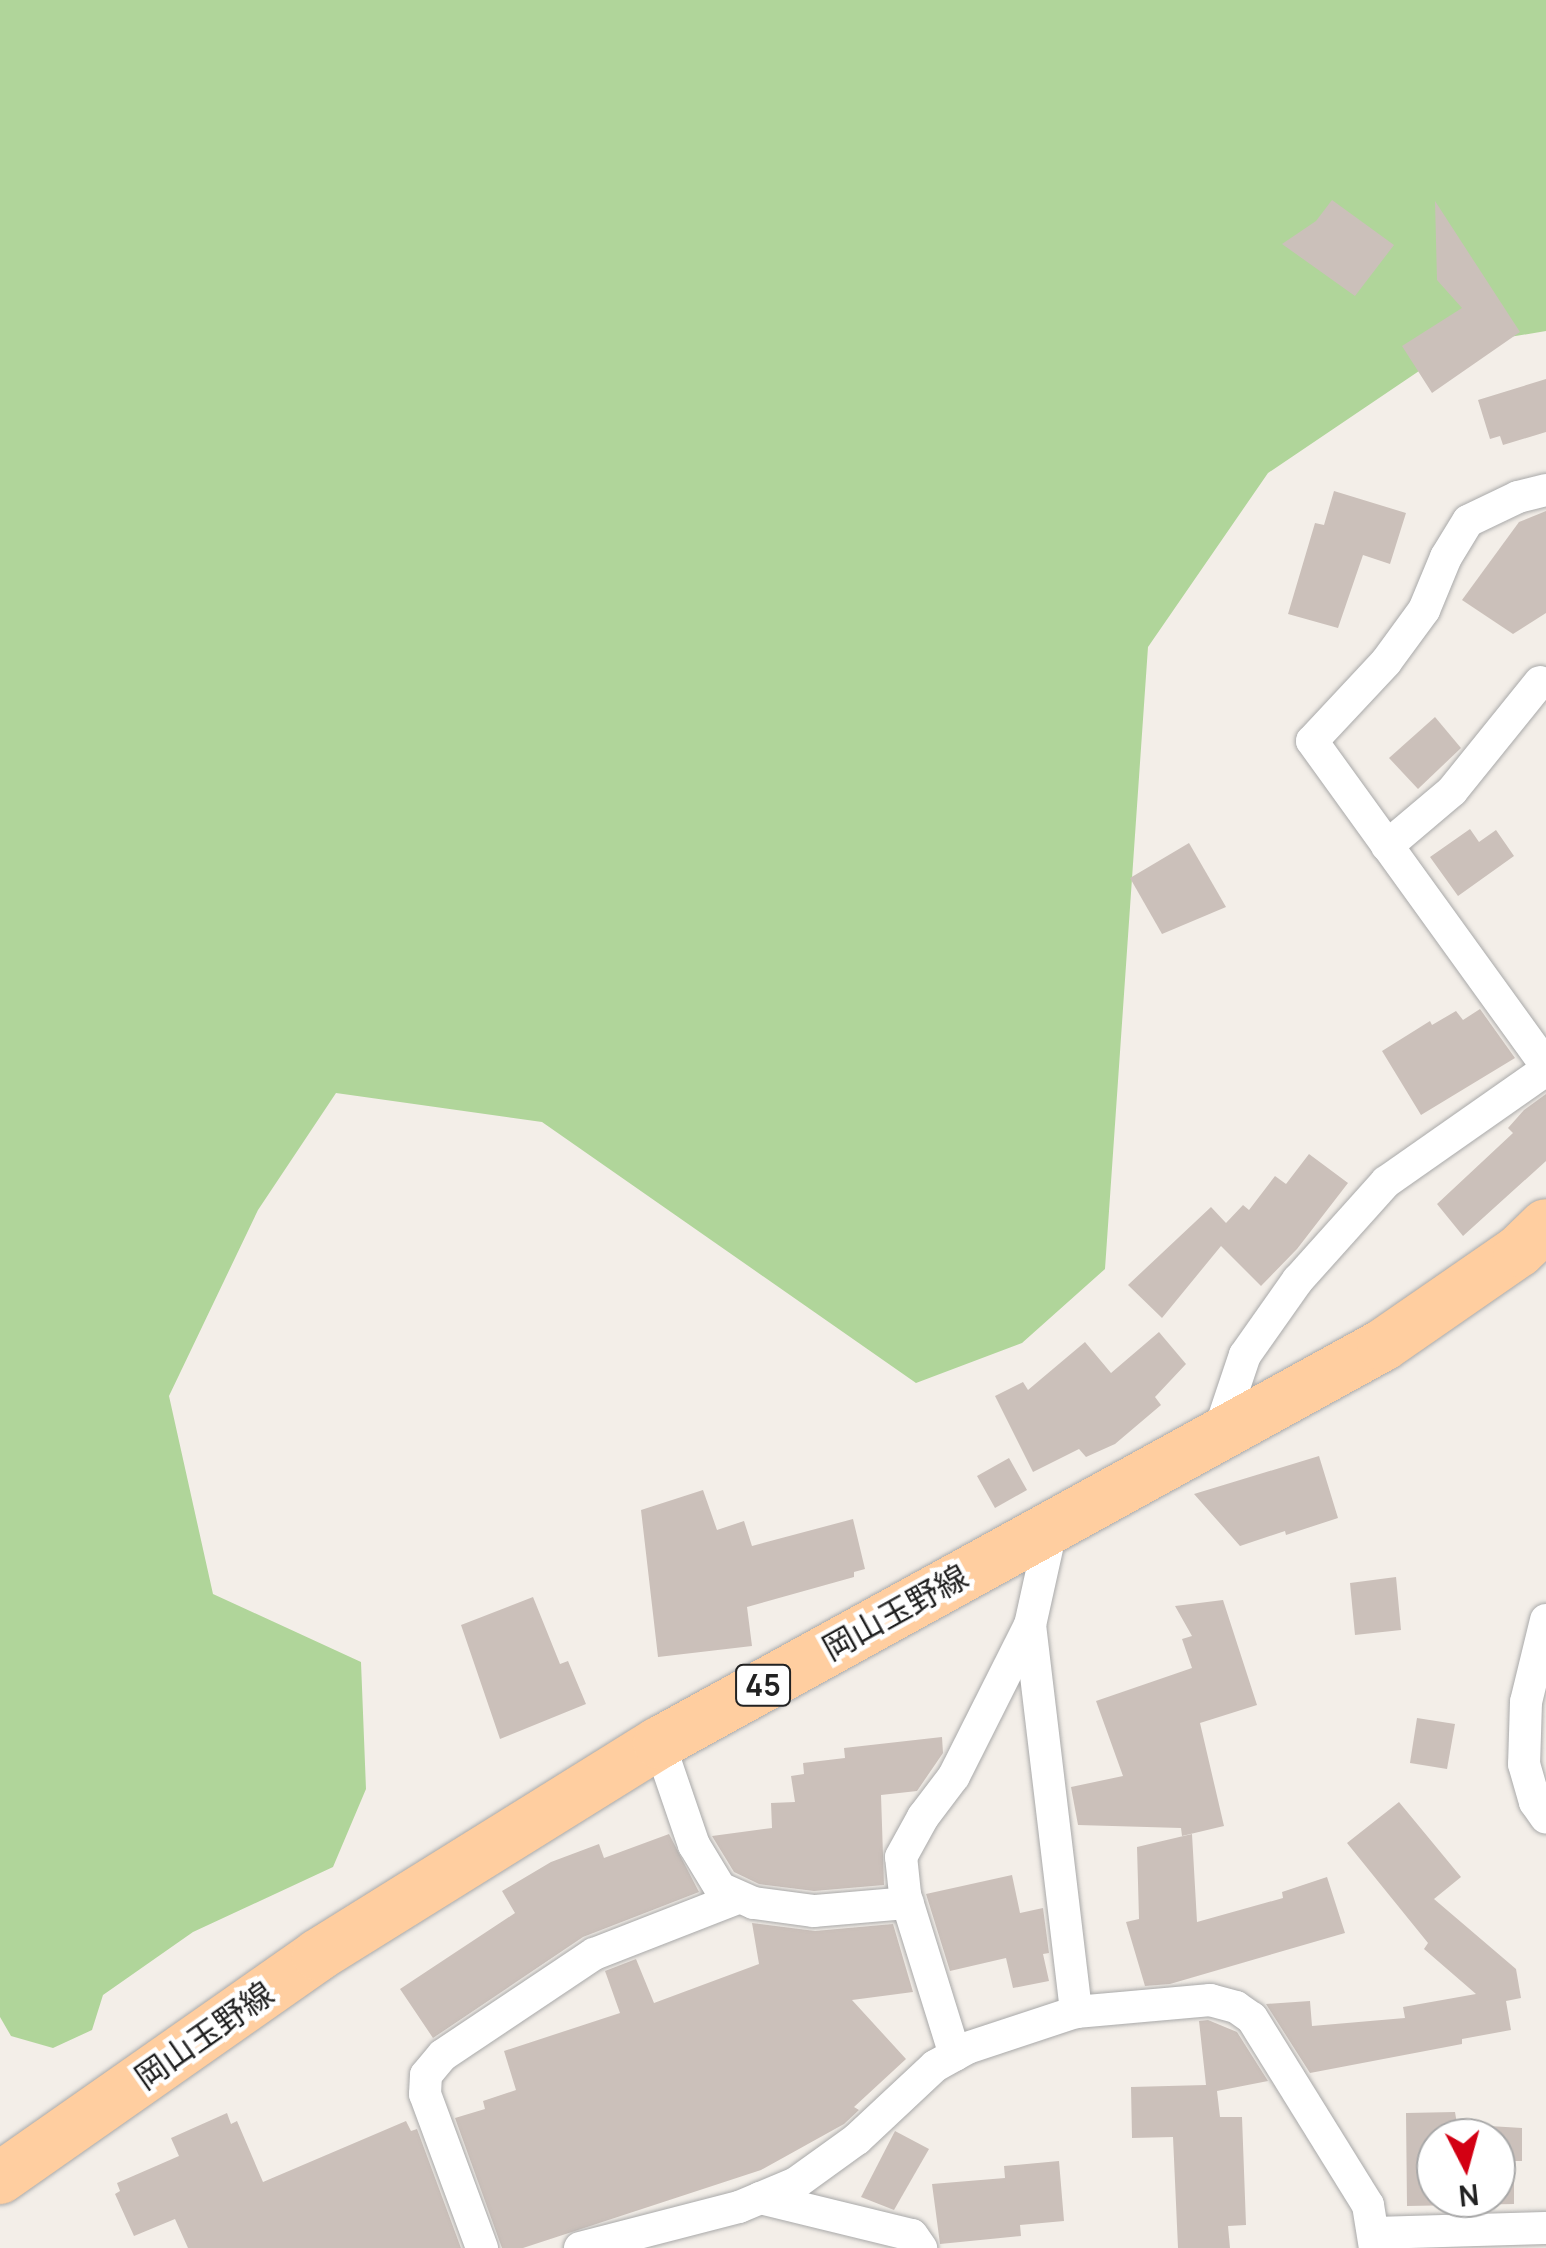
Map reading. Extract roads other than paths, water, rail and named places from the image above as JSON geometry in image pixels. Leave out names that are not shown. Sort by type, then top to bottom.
[{"type":"main road","name":"岡山玉野線","points":[[0,2178],[318,1955],[659,1742],[1383,1345],[1518,1252],[1546,1225]]},
{"type":"street","points":[[1218,1435],[1245,1355],[1298,1280],[1386,1182],[1546,1068],[1312,741],[1386,662],[1424,610],[1446,556],[1468,522],[1518,497],[1546,490]]},
{"type":"street","points":[[1387,846],[1452,792],[1540,682]]},
{"type":"street","points":[[954,2055],[908,1903],[901,1856],[922,1817],[954,1776],[1030,1625],[1052,1526]]},
{"type":"street","points":[[1546,1620],[1526,1702],[1524,1764],[1535,1802],[1546,1818]]},
{"type":"street","points":[[1030,1625],[1076,2012]]},
{"type":"street","points":[[659,1742],[694,1845],[720,1888],[738,1898],[814,1911],[908,1903]]},
{"type":"street","points":[[482,2248],[426,2094],[426,2075],[443,2054],[594,1954],[738,1898]]},
{"type":"street","points":[[596,2245],[760,2198],[796,2183],[857,2138],[935,2066],[954,2055],[1076,2012],[1210,2000],[1236,2007],[1252,2018],[1368,2205],[1375,2240],[1546,2228]]},
{"type":"street","points":[[760,2198],[912,2235],[922,2248]]}]
